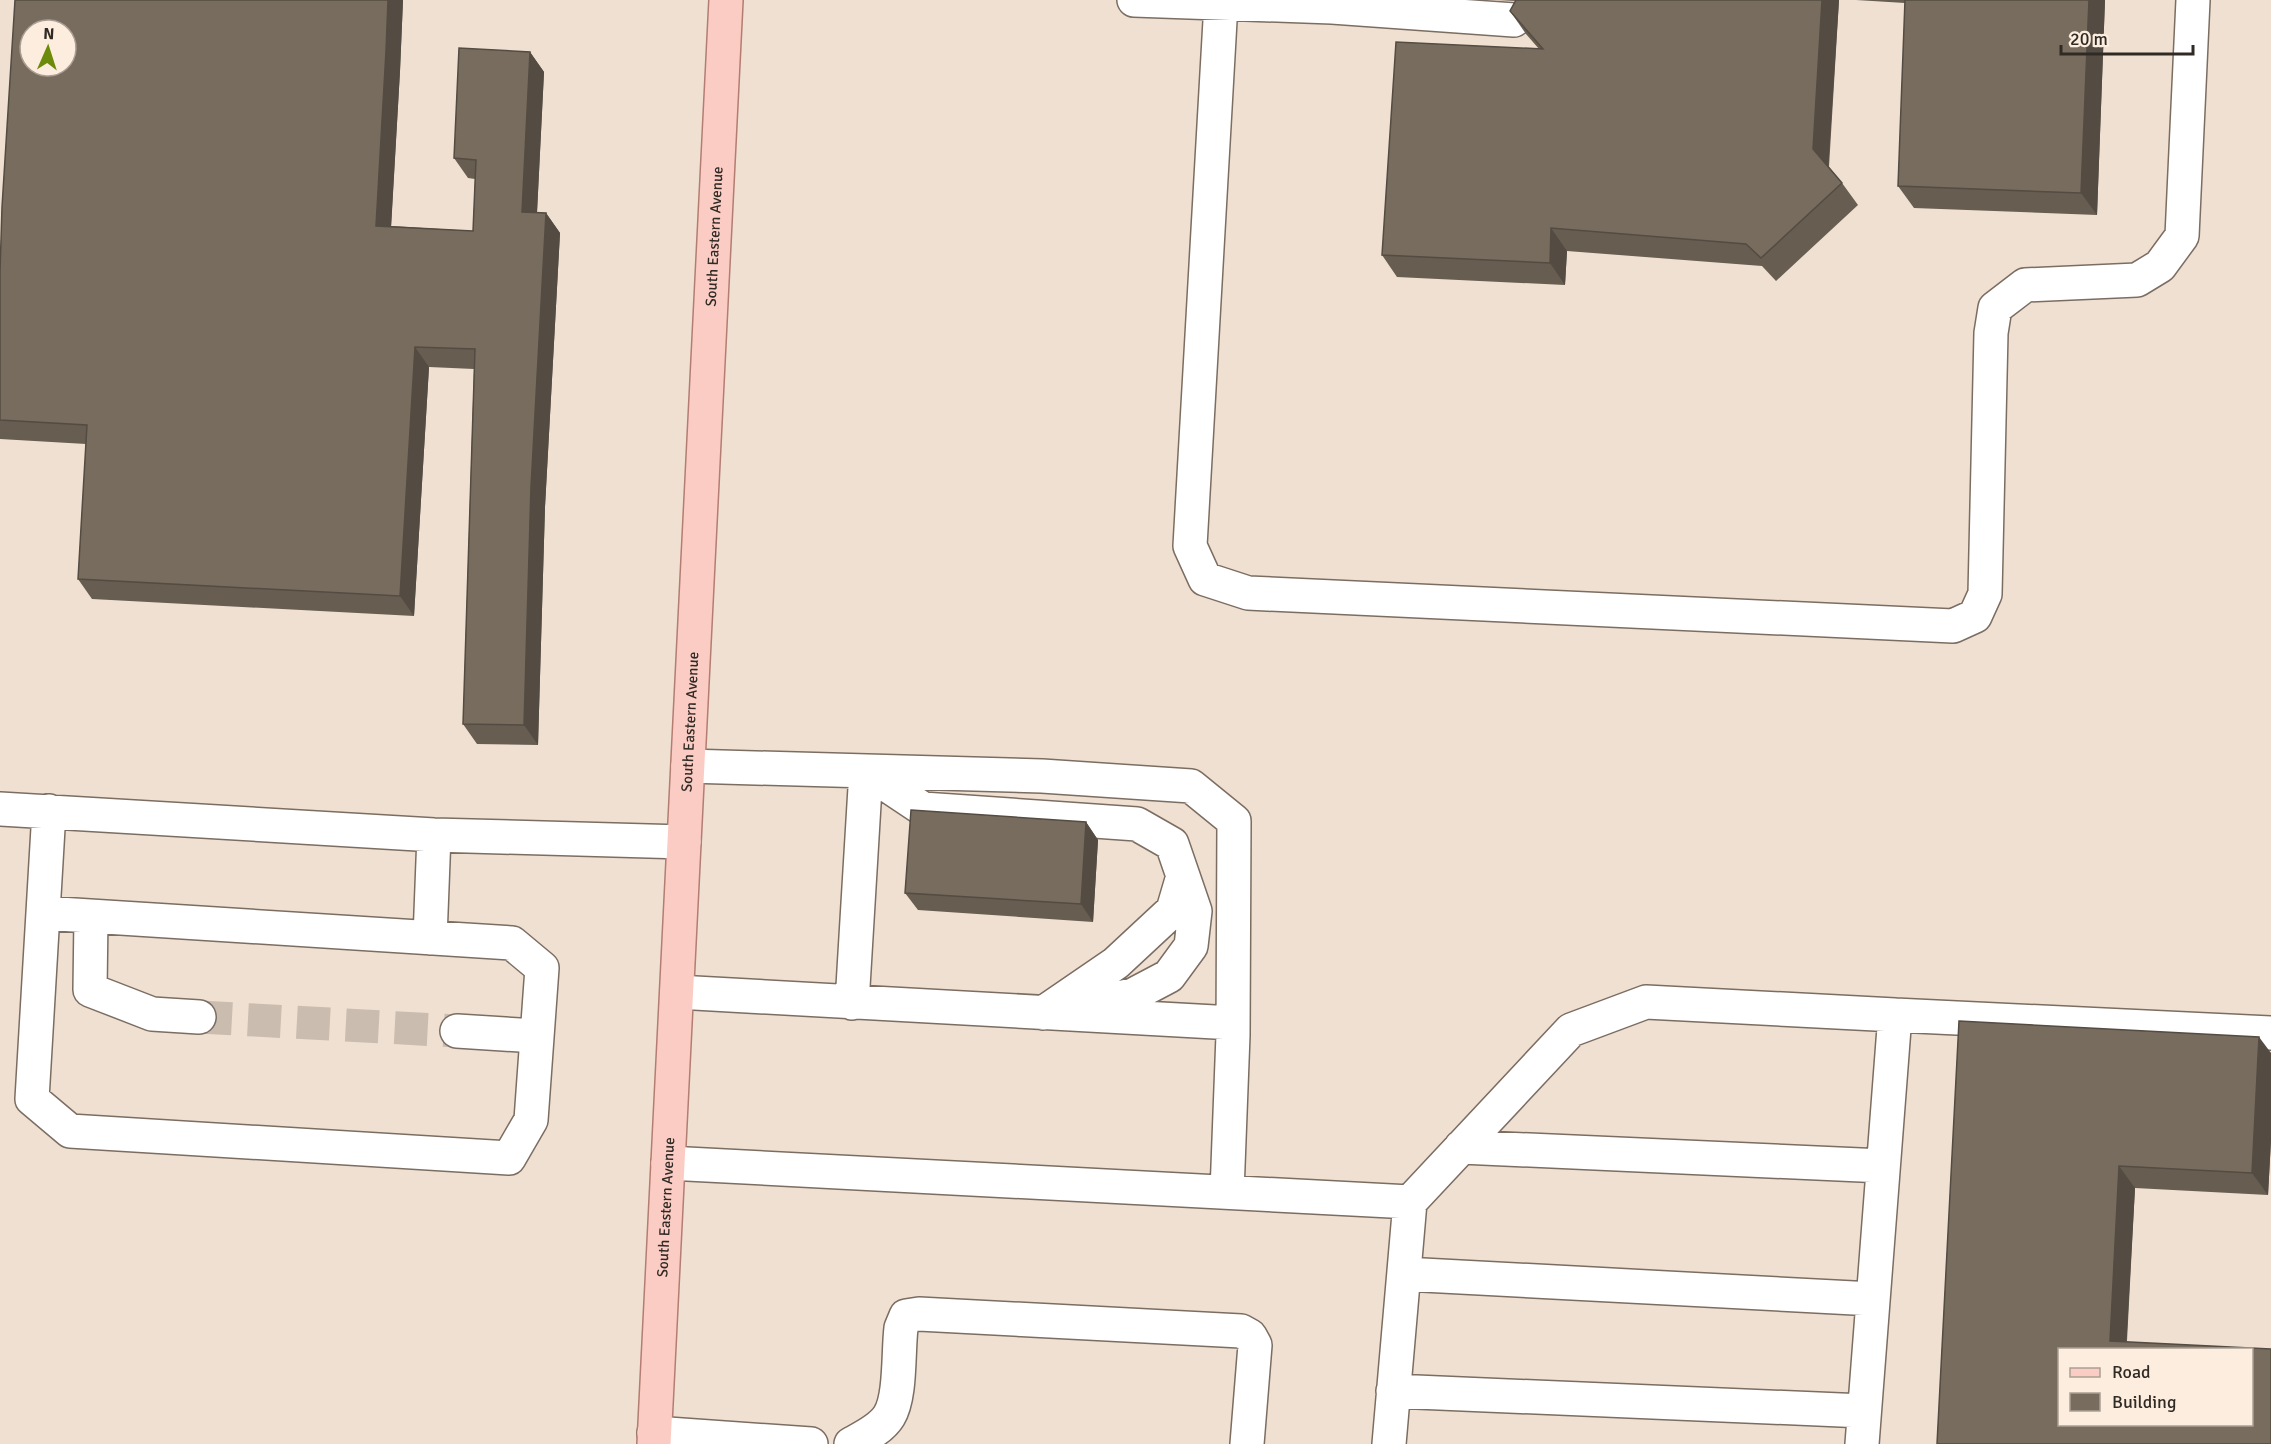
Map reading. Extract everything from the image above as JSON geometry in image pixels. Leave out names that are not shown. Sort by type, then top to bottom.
[{"type":"main road","name":"South Eastern Avenue","points":[[654,1439],[726,0]]},
{"type":"lane","points":[[1134,0],[1326,3],[1514,20]]},
{"type":"lane","points":[[1221,3],[1191,546],[1205,579],[1248,593],[1953,626],[1975,616],[1985,594],[1991,333],[1995,308],[2025,285],[2137,280],[2160,266],[2182,236],[2193,0]]},
{"type":"lane","points":[[688,766],[1042,776],[1191,786],[1234,821],[1233,1023],[1227,1192]]},
{"type":"lane","points":[[866,771],[922,809],[1137,824],[1172,844],[1195,911],[1191,946],[1169,976],[1133,995],[1043,1013]]},
{"type":"lane","points":[[852,1003],[866,771]]},
{"type":"lane","points":[[0,809],[434,835],[684,842]]},
{"type":"lane","points":[[43,913],[512,943],[542,969],[531,1120],[509,1158],[70,1131],[32,1099],[49,811]]},
{"type":"lane","points":[[430,938],[434,835]]},
{"type":"lane","points":[[1043,1013],[1116,963],[1173,910],[1183,876]]},
{"type":"lane","points":[[91,917],[90,990],[152,1014],[199,1017]]},
{"type":"lane","points":[[677,992],[1233,1023]]},
{"type":"lane","points":[[1389,1444],[1410,1202],[1571,1030],[1646,1002],[2271,1033]]},
{"type":"lane","points":[[1862,1444],[1895,1015]]},
{"type":"lane","points":[[457,1031],[536,1036]]},
{"type":"lane","points":[[1461,1147],[1883,1166]]},
{"type":"lane","points":[[668,1163],[1410,1202]]},
{"type":"lane","points":[[1404,1274],[1873,1299]]},
{"type":"lane","points":[[851,1444],[867,1436],[888,1419],[896,1404],[901,1328],[906,1316],[919,1314],[1241,1331],[1250,1336],[1255,1345],[1247,1444]]},
{"type":"lane","points":[[1393,1391],[1864,1411]]},
{"type":"lane","points":[[654,1439],[811,1444]]},
{"type":"building","points":[[15,0],[388,0],[376,226],[473,231],[476,160],[454,158],[459,48],[530,52],[522,212],[546,213],[531,487],[524,725],[463,724],[475,349],[415,347],[400,596],[78,579],[87,425],[0,420],[0,272]]},
{"type":"building","points":[[1516,0],[1822,0],[1813,149],[1842,183],[1761,258],[1746,244],[1551,228],[1550,263],[1382,255],[1396,42],[1543,49],[1510,11]]},
{"type":"building","points":[[1905,0],[2089,0],[2081,193],[1898,186]]},
{"type":"building","points":[[911,810],[1086,822],[1081,904],[905,893]]},
{"type":"building","points":[[1959,1021],[2259,1037],[2252,1173],[2119,1166],[2110,1341],[2251,1348],[2058,1348],[2058,1426],[2253,1426],[2253,1348],[2271,1349],[2271,1444],[1937,1444]]},
{"type":"tunnel","points":[[199,1017],[457,1031]]}]
